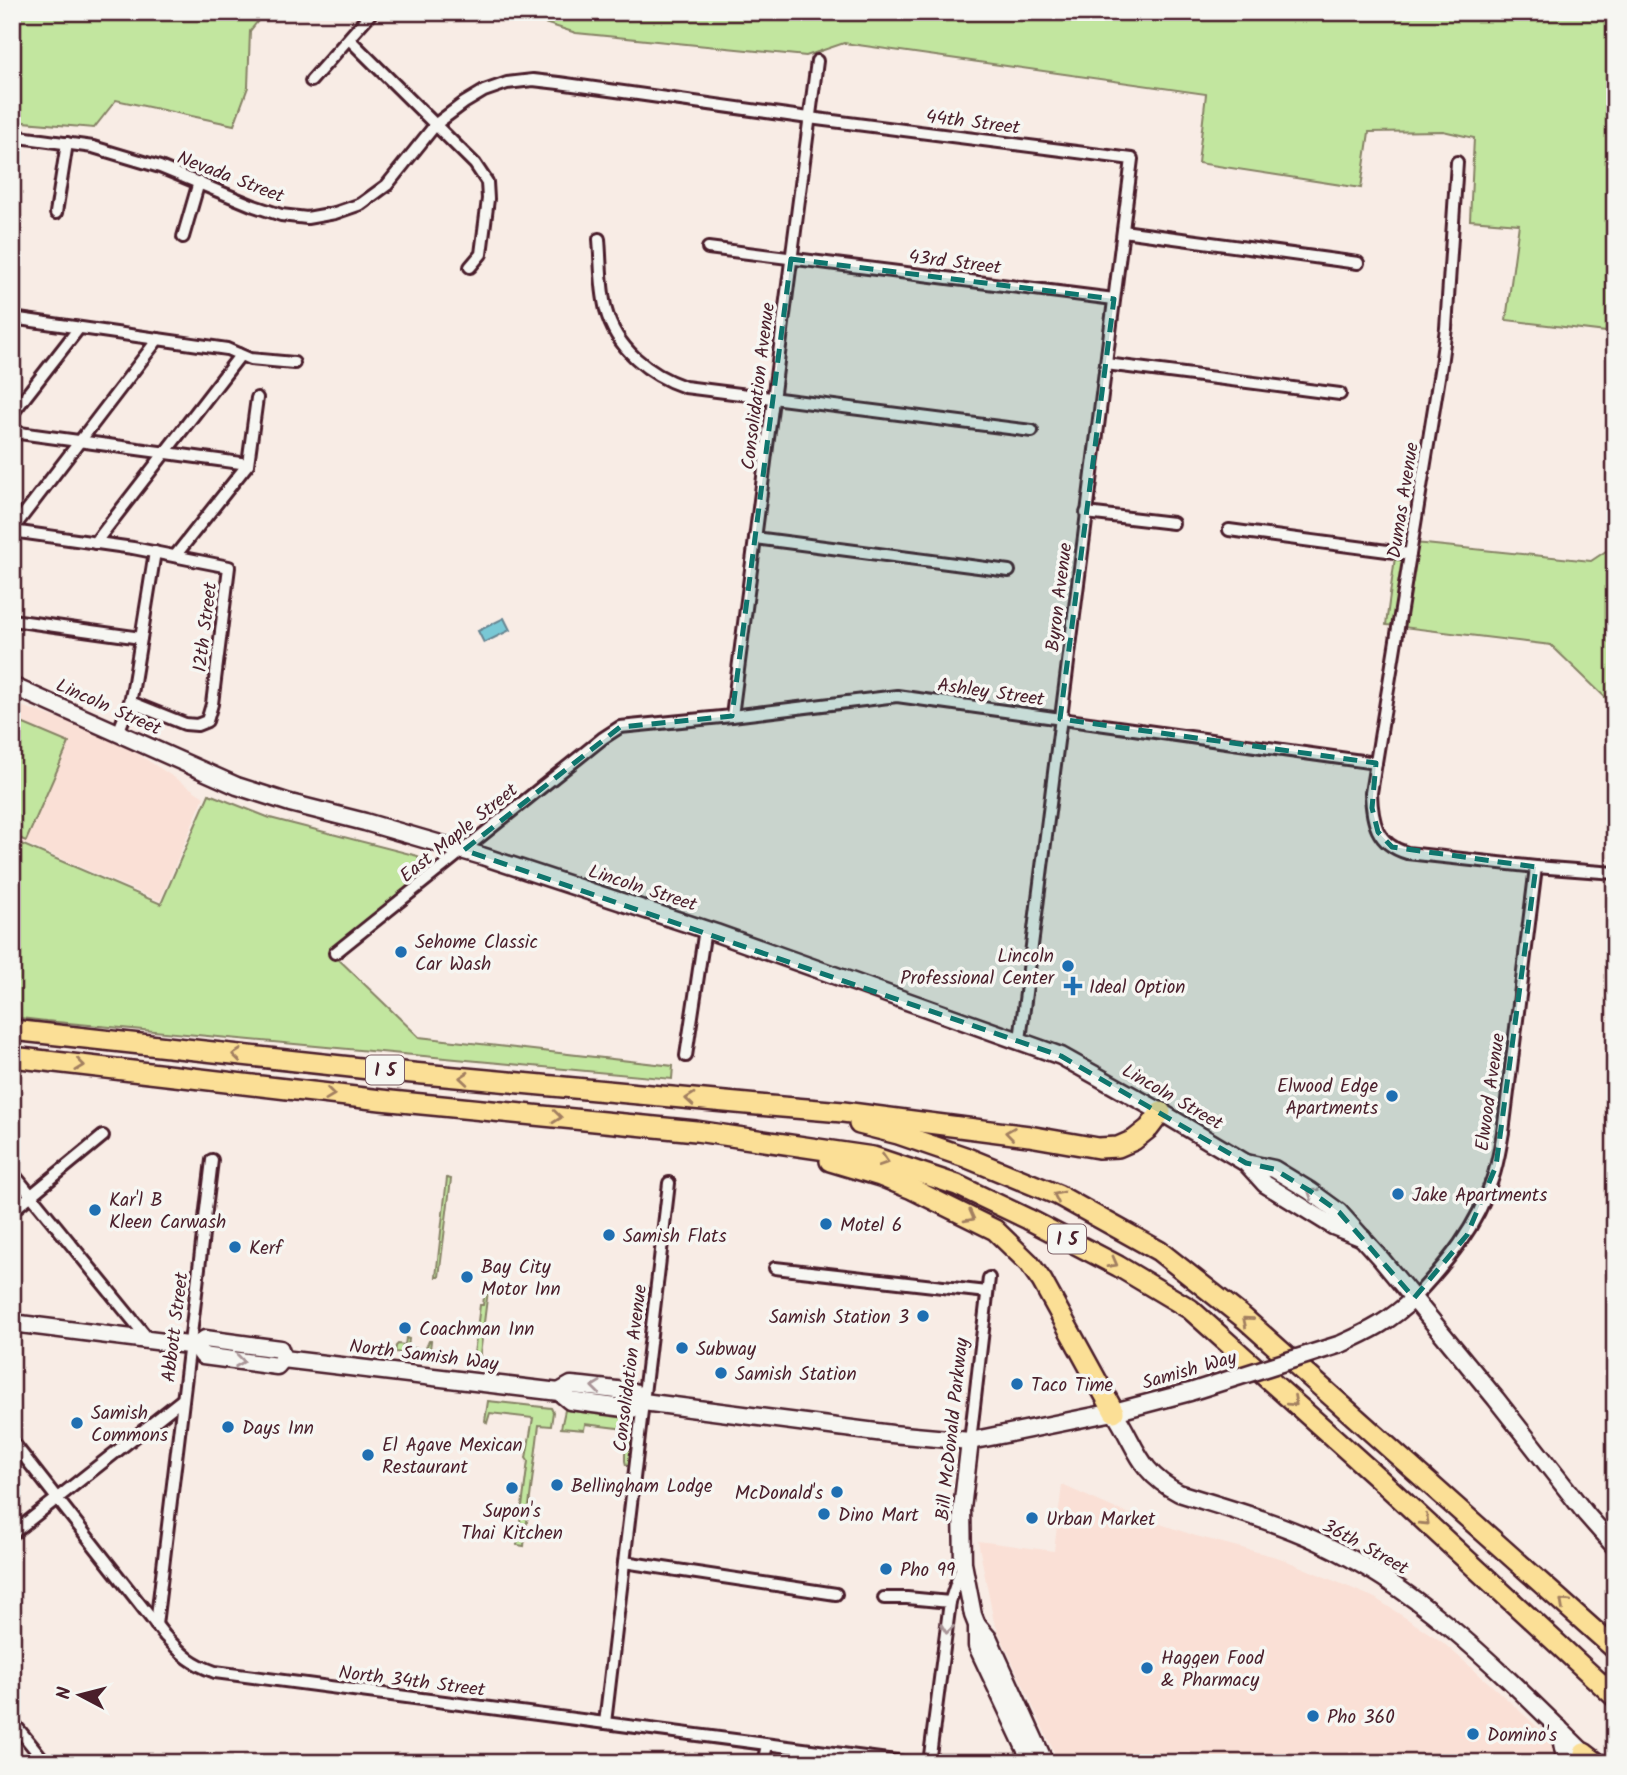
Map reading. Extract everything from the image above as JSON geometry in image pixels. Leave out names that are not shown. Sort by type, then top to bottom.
[{"type":"highway","name":"I 5","points":[[12,1030],[369,1069],[758,1105],[816,1114],[886,1131],[954,1153],[1058,1195],[1159,1251],[1245,1319],[1615,1649]]},
{"type":"highway","name":"I 5","points":[[12,1056],[381,1100],[696,1131],[873,1157],[957,1185],[1118,1265],[1190,1309],[1375,1475],[1615,1698]]},
{"type":"highway","points":[[758,1105],[917,1121],[1098,1148],[1118,1147],[1134,1140],[1149,1128],[1161,1112]]},
{"type":"highway","points":[[696,1131],[809,1155],[880,1176],[995,1230],[1029,1263],[1042,1281],[1114,1412]]},
{"type":"main road","name":"Lincoln Street","points":[[12,686],[237,786],[464,850],[705,929],[1061,1056],[1246,1163],[1274,1169],[1310,1191],[1339,1212],[1414,1298]]},
{"type":"main road","name":"Samish Way","points":[[643,1402],[892,1434],[970,1441],[1114,1412],[1190,1392],[1341,1344],[1377,1328],[1398,1314],[1414,1298]]},
{"type":"main road","points":[[1414,1298],[1615,1548]]},
{"type":"main road","name":"North Samish Way","points":[[12,1323],[193,1345],[205,1339],[280,1349],[284,1359],[559,1392],[571,1385],[634,1392],[643,1402]]},
{"type":"main road","name":"36th Street","points":[[1114,1412],[1142,1463],[1165,1486],[1179,1493],[1269,1521],[1320,1542],[1398,1586],[1486,1658],[1588,1759]]},
{"type":"main road","name":"Bill McDonald Parkway","points":[[970,1441],[962,1509],[963,1563],[973,1615],[977,1625],[989,1639],[1045,1763]]},
{"type":"main road","name":"Bill McDonald Parkway","points":[[977,1625],[977,1647],[1032,1763]]},
{"type":"main road","points":[[1559,1728],[1566,1763]]},
{"type":"street","points":[[312,81],[372,12]]},
{"type":"street","points":[[349,39],[475,164],[488,182],[481,254],[470,267]]},
{"type":"street","name":"Consolidation Avenue","points":[[732,716],[817,61]]},
{"type":"street","name":"Nevada Street","points":[[12,136],[93,147],[130,157],[199,182],[236,200],[281,215],[307,218],[335,213],[361,204],[387,185],[436,124],[484,91],[507,83],[533,80],[572,84],[810,117]]},
{"type":"street","name":"44th Street","points":[[810,117],[1132,159]]},
{"type":"street","points":[[56,213],[67,143]]},
{"type":"street","name":"Byron Avenue","points":[[1020,1041],[1132,159]]},
{"type":"street","name":"Dumas Avenue","points":[[1457,162],[1444,340],[1371,793],[1372,808],[1378,832],[1384,841],[1407,853],[1536,867]]},
{"type":"street","points":[[183,237],[199,182]]},
{"type":"street","points":[[1123,231],[1358,263]]},
{"type":"street","points":[[599,239],[606,308],[617,335],[640,362],[668,382],[685,387],[773,399],[1032,431]]},
{"type":"street","name":"43rd Street","points":[[708,248],[1114,299]]},
{"type":"street","points":[[12,318],[227,349],[250,359],[294,363]]},
{"type":"street","points":[[12,414],[79,328]]},
{"type":"street","points":[[158,339],[12,531],[175,556],[248,464],[257,398]]},
{"type":"street","points":[[95,542],[238,358],[238,354]]},
{"type":"street","points":[[1106,364],[1340,394]]},
{"type":"street","points":[[12,432],[248,464]]},
{"type":"street","points":[[1086,513],[1173,523]]},
{"type":"street","points":[[1229,530],[1410,554]]},
{"type":"street","points":[[755,538],[1009,571]]},
{"type":"street","points":[[118,733],[130,702],[155,552]]},
{"type":"street","name":"12th Street","points":[[130,702],[185,724],[197,725],[206,721],[212,704],[229,567],[175,556]]},
{"type":"street","points":[[12,620],[141,638]]},
{"type":"street","name":"Ashley Street","points":[[603,738],[620,727],[897,696],[1376,763]]},
{"type":"street","name":"East Maple Street","points":[[335,953],[603,738]]},
{"type":"street","points":[[1536,867],[1615,873]]},
{"type":"street","name":"Elwood Avenue","points":[[1414,1298],[1467,1235],[1494,1174],[1503,1132],[1536,867]]},
{"type":"street","points":[[686,1056],[705,929]]},
{"type":"street","points":[[12,1211],[103,1136]]},
{"type":"street","name":"Abbott Street","points":[[156,1625],[183,1399],[193,1345],[212,1160]]},
{"type":"street","points":[[12,1172],[149,1340]]},
{"type":"street","name":"Consolidation Avenue","points":[[605,1723],[669,1183]]},
{"type":"street","points":[[775,1268],[987,1292]]},
{"type":"street","name":"Bill McDonald Parkway","points":[[970,1441],[989,1278]]},
{"type":"street","points":[[12,1534],[183,1399]]},
{"type":"street","points":[[12,1441],[156,1625]]},
{"type":"street","points":[[624,1562],[836,1594]]},
{"type":"street","points":[[929,1763],[950,1602],[963,1563]]},
{"type":"street","points":[[884,1598],[950,1602]]},
{"type":"street","name":"North 34th Street","points":[[156,1625],[181,1653],[196,1665],[215,1672],[911,1763]]},
{"type":"street","points":[[12,1721],[46,1763]]},
{"type":"street","points":[[764,1763],[767,1745]]},
{"type":"highlighted area","points":[[791,259],[1114,299],[1060,719],[1376,763],[1372,808],[1378,832],[1392,847],[1536,867],[1496,1166],[1467,1235],[1414,1298],[1339,1212],[1310,1191],[1274,1169],[1246,1163],[1061,1056],[464,850],[620,727],[732,716]]},
{"type":"shaded area","points":[[12,703],[109,735],[204,797],[160,901],[12,838]]},
{"type":"shaded area","points":[[1062,1485],[1116,1509],[1196,1536],[1280,1558],[1375,1598],[1441,1641],[1498,1691],[1556,1744],[1559,1763],[1059,1763],[994,1622],[978,1541],[1054,1551]]},
{"type":"green space","points":[[12,12],[265,12],[250,31],[248,87],[234,125],[116,100],[94,128],[12,121]]},
{"type":"green space","points":[[510,12],[1615,12],[1615,333],[1506,320],[1519,224],[1470,220],[1474,138],[1443,131],[1369,132],[1361,188],[1198,163],[1206,94],[844,43],[806,56],[576,33]]},
{"type":"green space","points":[[1397,542],[1591,561],[1615,545],[1615,707],[1551,645],[1386,625]]},
{"type":"green space","points":[[12,719],[69,743],[26,841],[12,835]]},
{"type":"green space","points":[[209,794],[270,818],[418,856],[423,874],[329,950],[419,1037],[673,1066],[672,1079],[12,1017],[12,840],[161,904]]},
{"type":"green space","points":[[447,1178],[451,1179],[439,1277],[436,1277]]},
{"type":"green space","points":[[486,1282],[489,1282],[479,1363],[473,1362],[480,1305],[483,1305]]},
{"type":"green space","points":[[406,1338],[409,1339],[408,1347],[425,1350],[431,1341],[429,1357],[395,1352],[398,1344],[405,1345]]},
{"type":"green space","points":[[488,1401],[551,1408],[553,1412],[551,1426],[539,1425],[524,1546],[517,1545],[533,1418],[490,1413],[487,1423]]},
{"type":"green space","points":[[565,1410],[632,1418],[630,1466],[626,1465],[625,1461],[625,1429],[585,1424],[584,1430],[561,1428]]},
{"type":"water","points":[[504,618],[510,630],[484,643],[478,631]]},
{"type":"place","name":"Sehome Classic Car Wash","points":[[401,952]]},
{"type":"place","name":"Lincoln Professional Center","points":[[1068,966]]},
{"type":"place","name":"Ideal Option","points":[[1073,986]]},
{"type":"place","name":"Elwood Edge Apartments","points":[[1392,1096]]},
{"type":"place","name":"Jake Apartments","points":[[1398,1194]]},
{"type":"place","name":"Kar'l B Kleen Carwash","points":[[95,1210]]},
{"type":"place","name":"Motel 6","points":[[826,1224]]},
{"type":"place","name":"Samish Flats","points":[[609,1235]]},
{"type":"place","name":"Kerf","points":[[235,1247]]},
{"type":"place","name":"Bay City Motor Inn","points":[[467,1277]]},
{"type":"place","name":"Samish Station 3","points":[[923,1316]]},
{"type":"place","name":"Coachman Inn","points":[[405,1328]]},
{"type":"place","name":"Subway","points":[[682,1348]]},
{"type":"place","name":"Samish Station","points":[[721,1373]]},
{"type":"place","name":"Taco Time","points":[[1017,1384]]},
{"type":"place","name":"Samish Commons","points":[[77,1423]]},
{"type":"place","name":"Days Inn","points":[[228,1427]]},
{"type":"place","name":"El Agave Mexican Restaurant","points":[[368,1455]]},
{"type":"place","name":"Bellingham Lodge","points":[[557,1485]]},
{"type":"place","name":"Supon's Thai Kitchen","points":[[512,1488]]},
{"type":"place","name":"McDonald's","points":[[837,1492]]},
{"type":"place","name":"Dino Mart","points":[[824,1514]]},
{"type":"place","name":"Urban Market","points":[[1032,1518]]},
{"type":"place","name":"Pho 99","points":[[886,1569]]},
{"type":"place","name":"Haggen Food & Pharmacy","points":[[1147,1668]]},
{"type":"place","name":"Pho 360","points":[[1313,1716]]},
{"type":"place","name":"Domino's","points":[[1473,1734]]}]
